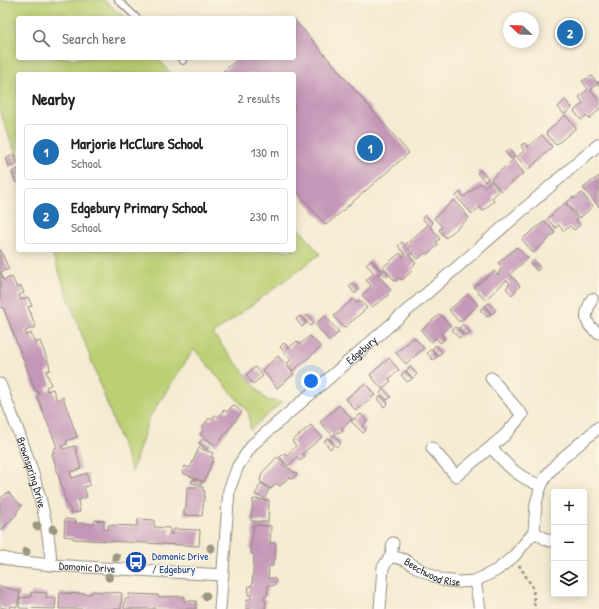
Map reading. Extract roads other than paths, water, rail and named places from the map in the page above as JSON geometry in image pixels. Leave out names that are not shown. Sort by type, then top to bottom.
[{"type":"street","name":"Edgebury","points":[[220,609],[229,490],[238,466],[253,444],[597,149]]},
{"type":"street","points":[[592,299],[585,313],[588,324],[599,332]]},
{"type":"street","points":[[432,448],[456,476],[505,435],[522,415],[491,378]]},
{"type":"street","name":"Brownspring Drive","points":[[0,384],[21,437],[33,474],[50,548],[51,565]]},
{"type":"street","points":[[551,540],[549,541],[534,532],[536,503],[541,486],[546,476],[558,462],[599,427]]},
{"type":"street","points":[[491,447],[513,472],[524,479],[541,486]]},
{"type":"street","name":"Beechwood Rise","points":[[391,556],[405,560],[442,580],[460,582],[475,581],[497,570],[514,556],[534,532]]},
{"type":"street","name":"Beechwood Rise","points":[[380,609],[383,567],[391,556],[393,543]]},
{"type":"street","name":"Domonic Drive","points":[[0,556],[15,561],[51,565],[223,575]]},
{"type":"street","name":"Beechwood Rise","points":[[475,581],[480,609]]},
{"type":"lane","points":[[118,0],[135,16]]},
{"type":"place","name":"Edgebury Primary School","points":[[570,33]]},
{"type":"place","name":"Marjorie McClure School","points":[[370,148]]},
{"type":"place","name":"Domonic Drive / Edgebury","points":[[136,562]]}]
